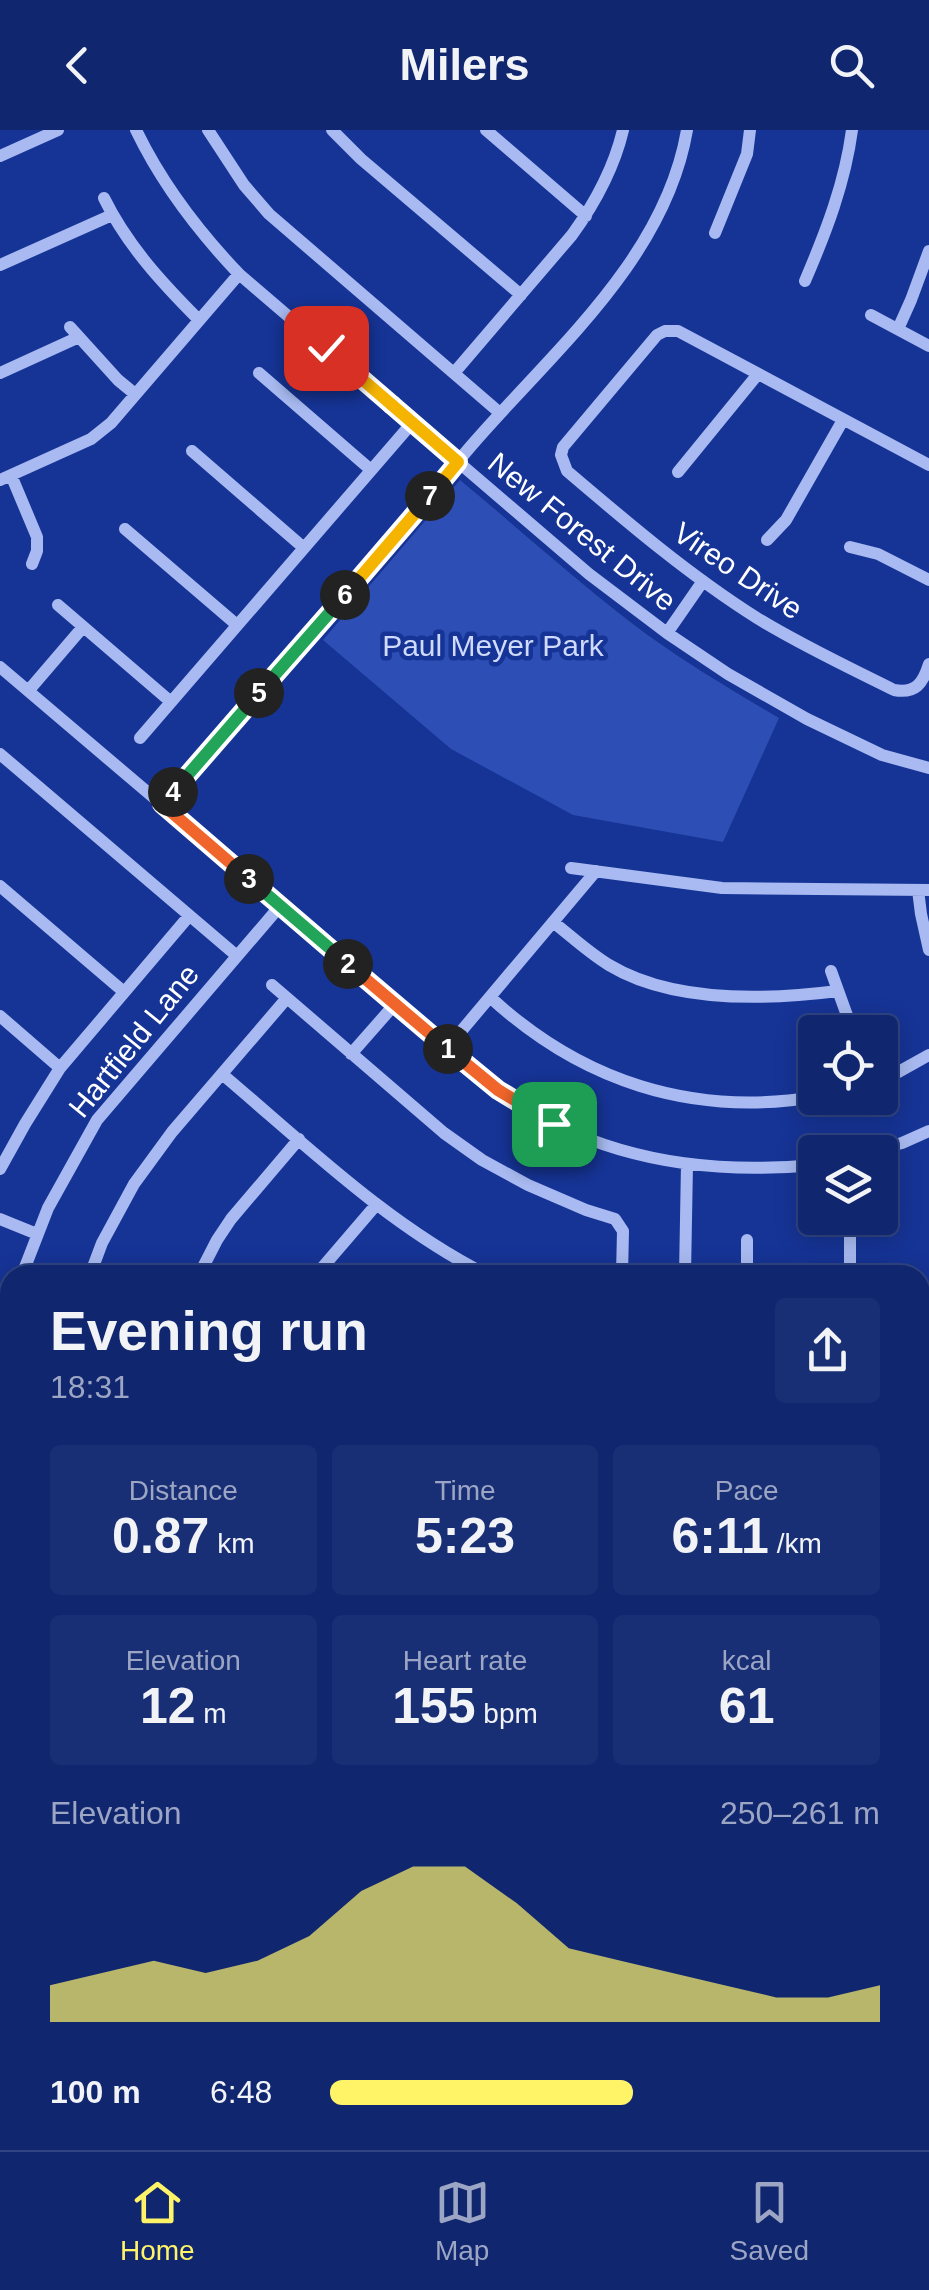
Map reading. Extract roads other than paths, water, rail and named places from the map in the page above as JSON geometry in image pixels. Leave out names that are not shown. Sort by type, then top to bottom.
[{"type":"street","points":[[0,156],[58,130]]},
{"type":"street","name":"New Forest Drive","points":[[136,130],[168,189],[239,274],[589,574],[728,674],[807,719],[882,755],[929,768]]},
{"type":"street","points":[[208,130],[244,185],[269,214],[500,413]]},
{"type":"street","points":[[332,130],[521,295]]},
{"type":"street","points":[[486,130],[586,216]]},
{"type":"street","points":[[454,374],[586,216],[613,162],[622,130]]},
{"type":"street","points":[[162,804],[605,297],[655,224],[672,186],[688,130]]},
{"type":"street","points":[[716,233],[747,154],[750,130]]},
{"type":"street","points":[[805,280],[824,237],[847,164],[852,130]]},
{"type":"street","points":[[104,198],[136,251],[162,284],[200,320]]},
{"type":"street","points":[[0,265],[112,215]]},
{"type":"street","points":[[898,329],[929,250]]},
{"type":"street","points":[[32,564],[37,537],[5,478],[91,440],[111,423],[239,274]]},
{"type":"street","points":[[871,314],[929,346]]},
{"type":"street","name":"Vireo Drive","points":[[758,374],[678,331],[658,335],[563,447],[561,455],[568,471],[703,581],[824,656],[894,690],[912,690],[924,678],[929,664]]},
{"type":"street","points":[[0,374],[75,332],[135,394]]},
{"type":"street","points":[[259,373],[371,470]]},
{"type":"street","points":[[678,472],[758,374],[929,465]]},
{"type":"street","points":[[768,540],[786,520],[844,420]]},
{"type":"street","points":[[140,738],[412,422]]},
{"type":"street","points":[[192,451],[304,548]]},
{"type":"street","points":[[124,529],[237,626]]},
{"type":"street","points":[[850,548],[878,554],[929,580]]},
{"type":"street","points":[[666,633],[703,581]]},
{"type":"street","points":[[58,605],[171,702]]},
{"type":"street","points":[[28,690],[83,626]]},
{"type":"street","points":[[0,667],[498,1090],[554,1124],[636,1156],[714,1168],[798,1166]]},
{"type":"street","points":[[0,754],[237,956]]},
{"type":"street","points":[[571,868],[722,888],[924,890],[921,914],[929,950]]},
{"type":"street","points":[[446,1048],[596,872]]},
{"type":"street","points":[[0,886],[124,992]]},
{"type":"street","name":"Hartfield Lane","points":[[26,1265],[58,1189],[97,1120],[280,906]]},
{"type":"street","points":[[0,1169],[60,1068],[189,916]]},
{"type":"street","points":[[553,922],[607,964],[632,977],[666,987],[742,998],[838,991]]},
{"type":"street","points":[[831,971],[846,1015]]},
{"type":"street","points":[[272,985],[444,1133],[482,1160],[528,1186],[615,1219],[623,1231],[622,1265]]},
{"type":"street","points":[[490,997],[550,1046],[589,1068],[630,1083],[667,1094],[740,1104],[798,1100]]},
{"type":"street","points":[[94,1265],[134,1184],[172,1132],[287,998]]},
{"type":"street","points":[[351,1054],[394,1004]]},
{"type":"street","points":[[0,1016],[60,1068]]},
{"type":"street","points":[[898,1072],[929,1056]]},
{"type":"street","points":[[222,1074],[376,1205],[468,1265]]},
{"type":"street","points":[[898,1144],[929,1131]]},
{"type":"street","points":[[204,1265],[231,1220],[299,1139]]},
{"type":"street","points":[[685,1265],[687,1164]]},
{"type":"street","points":[[325,1265],[376,1205]]},
{"type":"street","points":[[0,1219],[37,1234]]},
{"type":"street","points":[[850,1235],[850,1265]]},
{"type":"street","points":[[746,1240],[746,1265]]},
{"type":"street","points":[[457,1265],[460,1261]]},
{"type":"park label","name":"Paul Meyer Park","points":[[493,646]]}]
